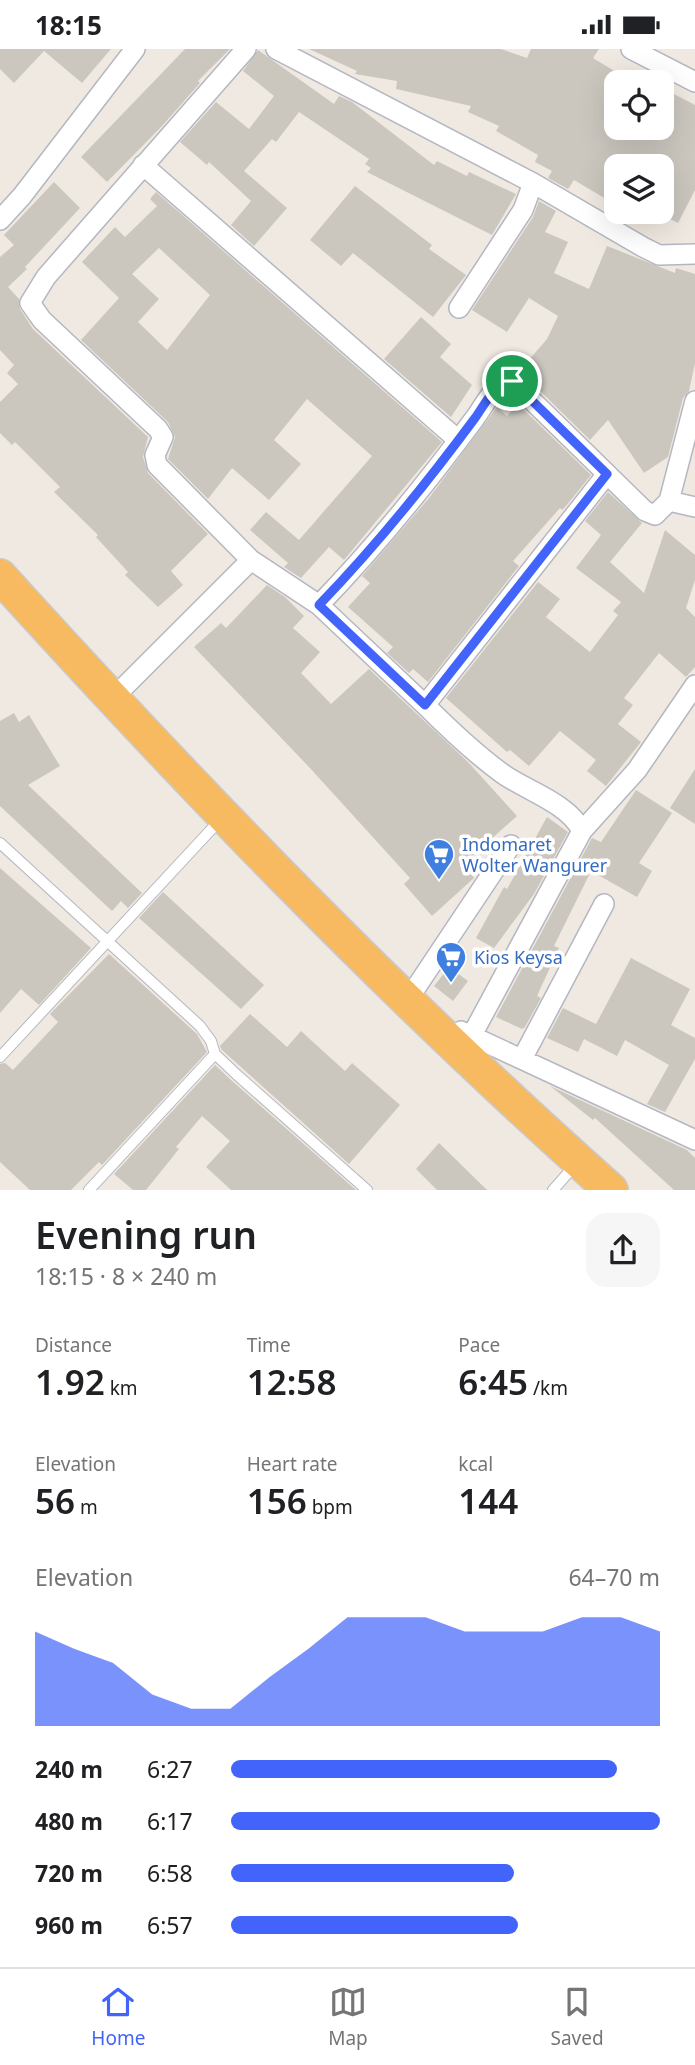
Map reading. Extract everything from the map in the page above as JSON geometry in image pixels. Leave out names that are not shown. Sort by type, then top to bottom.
[{"type":"highway","points":[[0,576],[113,698],[412,1007],[611,1190]]},
{"type":"street","points":[[0,220],[135,49]]},
{"type":"street","points":[[246,49],[46,277],[30,303],[42,320],[158,429],[163,437],[155,455],[157,464],[251,560],[319,605],[459,740],[505,776],[572,817],[582,831]]},
{"type":"street","points":[[276,49],[533,183],[659,255],[695,254]]},
{"type":"street","points":[[631,49],[695,82]]},
{"type":"street","points":[[143,165],[458,440]]},
{"type":"street","points":[[459,308],[523,210],[533,183]]},
{"type":"street","points":[[319,605],[353,570],[499,385],[512,381],[650,514],[660,512],[668,501],[695,401]]},
{"type":"street","points":[[425,705],[607,474]]},
{"type":"street","points":[[668,501],[695,507]]},
{"type":"street","points":[[113,698],[251,560]]},
{"type":"street","points":[[472,1035],[582,831],[637,770],[695,685]]},
{"type":"street","points":[[511,845],[412,1007],[695,1140]]},
{"type":"street","points":[[522,1059],[604,904]]},
{"type":"lane","points":[[0,1058],[225,815]]},
{"type":"lane","points":[[0,843],[200,1026],[211,1041],[215,1054],[367,1190]]},
{"type":"lane","points":[[89,1190],[215,1054]]},
{"type":"lane","points":[[553,1190],[579,1161]]},
{"type":"building","points":[[0,49],[111,49],[82,83],[44,51],[14,83],[0,69]]},
{"type":"building","points":[[185,49],[230,49],[198,81],[200,83],[162,126],[107,182],[81,157]]},
{"type":"building","points":[[309,49],[501,49],[527,58],[531,49],[599,49],[593,58],[613,70],[604,70],[604,140],[674,140],[674,94],[695,105],[695,190],[678,223],[674,221],[674,154],[604,154],[604,198],[574,180],[568,189],[548,178],[552,171],[535,162],[538,155],[496,131],[499,126],[468,112],[471,106],[396,89],[397,81],[355,74],[357,71]]},
{"type":"building","points":[[258,50],[334,104],[339,96],[352,102],[434,165],[437,161],[467,176],[469,172],[516,194],[492,235],[367,172],[371,168],[365,164],[369,159],[299,112],[276,142],[272,139],[244,171],[287,208],[254,246],[231,225],[251,201],[209,162],[207,165],[180,142],[216,102],[249,129],[274,96],[243,71]]},
{"type":"building","points":[[54,182],[80,208],[8,287],[19,299],[20,309],[33,329],[148,437],[143,457],[148,473],[208,534],[171,571],[183,585],[158,607],[125,575],[128,572],[96,537],[98,535],[54,492],[60,487],[15,442],[12,445],[0,433],[0,402],[18,384],[7,373],[14,365],[0,350],[0,257],[14,245],[4,235]]},
{"type":"building","points":[[355,186],[432,245],[429,249],[466,275],[433,317],[353,253],[341,266],[310,240]]},
{"type":"building","points":[[156,192],[442,442],[344,560],[329,547],[301,578],[284,567],[288,563],[250,530],[266,512],[299,540],[372,456],[307,399],[274,440],[301,464],[269,500],[232,468],[208,499],[168,459],[175,437],[168,422],[81,340],[119,298],[82,262],[115,227],[125,237],[157,206],[150,199]],"holes":[[[159,248],[210,295],[167,350],[138,322],[159,299],[132,274]]]},
{"type":"building","points":[[539,201],[556,211],[545,232],[568,242],[554,273],[589,289],[607,246],[675,273],[676,268],[695,274],[695,363],[689,391],[683,398],[668,457],[644,473],[608,420],[590,440],[534,385],[537,381],[522,368],[547,339],[558,316],[529,298],[507,332],[472,310],[533,217]]},
{"type":"building","points":[[421,317],[451,344],[440,357],[472,385],[451,417],[384,359]]},
{"type":"building","points":[[518,404],[591,475],[566,506],[562,510],[560,508],[513,561],[519,566],[428,682],[413,669],[409,673],[387,653],[393,647],[348,607],[370,583],[362,576],[429,498],[497,407],[507,416]]},
{"type":"building","points":[[608,492],[642,523],[610,562],[644,593],[665,530],[695,555],[695,580],[686,608],[695,617],[695,667],[686,677],[659,653],[624,698],[633,705],[618,724],[641,742],[606,786],[587,771],[596,760],[560,731],[529,766],[510,750],[507,752],[446,698],[538,582],[560,599],[546,617],[590,652],[618,615],[613,611],[621,602],[576,568],[601,535],[585,521]]},
{"type":"building","points":[[267,585],[285,597],[304,616],[293,628],[320,652],[301,673],[331,704],[369,669],[468,762],[517,816],[463,864],[474,878],[432,916],[404,884],[410,878],[194,647],[221,623],[226,628]]},
{"type":"building","points":[[14,713],[19,722],[29,715],[60,766],[28,785],[142,893],[128,908],[121,901],[112,911],[0,806],[0,721]]},
{"type":"building","points":[[695,769],[695,824],[670,808]]},
{"type":"building","points":[[636,790],[672,813],[639,863],[652,871],[637,897],[591,871],[554,946],[559,948],[537,996],[541,998],[525,1027],[522,1029],[496,1017],[592,838],[601,842]]},
{"type":"building","points":[[547,817],[568,832],[534,894],[494,948],[476,938]]},
{"type":"building","points":[[0,868],[91,948],[39,1005],[21,989],[0,1013]]},
{"type":"building","points":[[163,892],[264,985],[241,1009],[139,918]]},
{"type":"building","points":[[109,954],[197,1034],[207,1052],[102,1165],[99,1162],[71,1190],[30,1190],[0,1162],[0,1064],[5,1063],[13,1070],[58,1022],[50,1014]]},
{"type":"building","points":[[631,958],[690,989],[671,1025],[695,1038],[695,1059],[665,1112],[647,1104],[669,1065],[625,1040],[617,1056],[584,1039],[578,1052],[547,1038],[563,1008],[596,1024]]},
{"type":"building","name":"Kios Keysa","points":[[449,967],[468,981],[453,1001],[434,986]]},
{"type":"building","points":[[250,1014],[287,1047],[301,1031],[345,1071],[352,1063],[400,1105],[349,1164],[222,1050],[220,1046]]},
{"type":"building","points":[[215,1065],[356,1190],[231,1190],[206,1167],[230,1141],[202,1116],[146,1190],[133,1190],[114,1174]]},
{"type":"building","points":[[550,1086],[687,1150],[695,1158],[695,1190],[674,1190],[595,1118],[593,1120]]},
{"type":"building","points":[[439,1143],[487,1190],[437,1190],[416,1169]]},
{"type":"place","name":"Indomaret Wolter Wangurer","points":[[439,881]]},
{"type":"place","name":"Kios Keysa","points":[[451,984]]},
{"type":"route","points":[[512,381],[607,474],[425,705],[319,605],[353,570],[499,385],[512,381]]}]
